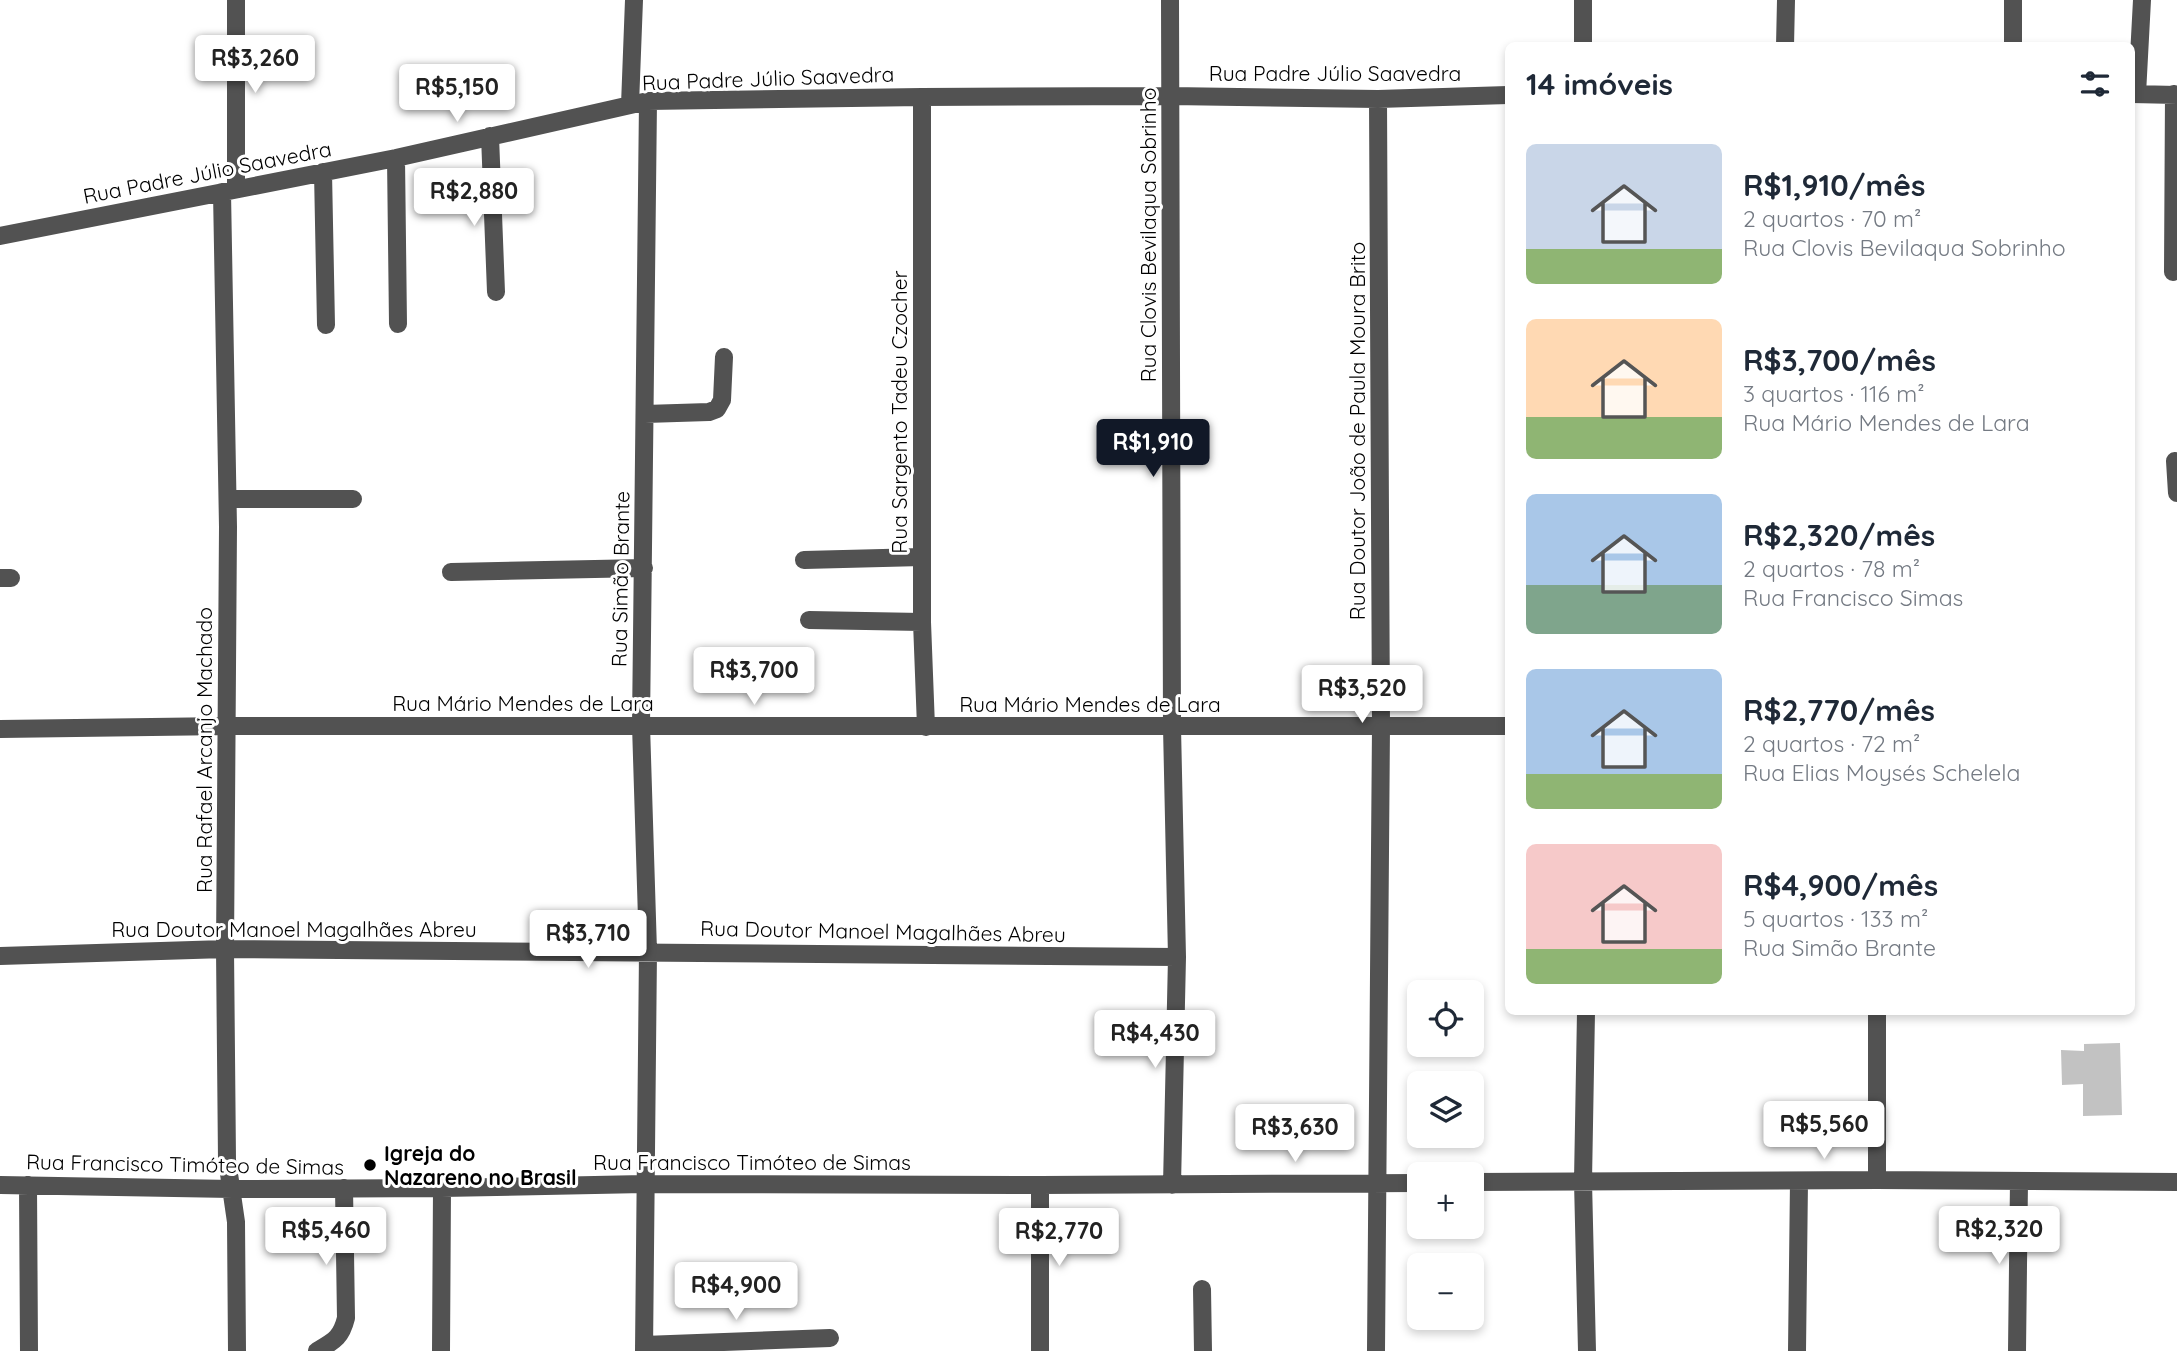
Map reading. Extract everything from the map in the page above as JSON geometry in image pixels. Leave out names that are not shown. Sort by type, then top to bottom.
[{"type":"street","name":"Rua Rafael Arcanjo Machado","points":[[236,0],[229,190],[225,949],[227,1160],[236,1222],[237,1351]]},
{"type":"street","points":[[630,105],[634,0]]},
{"type":"street","name":"Rua Clovis Bevilaqua Sobrinho","points":[[1170,0],[1172,727],[1177,957],[1172,1185]]},
{"type":"street","points":[[1583,0],[1583,42]]},
{"type":"street","points":[[1785,42],[1786,0]]},
{"type":"street","points":[[2013,0],[2013,42]]},
{"type":"street","points":[[2135,82],[2142,0]]},
{"type":"street","name":"Rua Padre Júlio Saavedra","points":[[0,236],[396,158],[648,101],[1171,96],[1378,99],[1505,94]]},
{"type":"street","points":[[2135,94],[2176,94],[2173,272]]},
{"type":"street","name":"Rua Sargento Tadeu Czocher","points":[[922,97],[922,622],[926,727]]},
{"type":"street","name":"Rua Doutor João de Paula Moura Brito","points":[[1376,1351],[1381,726],[1378,99]]},
{"type":"street","name":"Rua Simão Brante","points":[[644,1348],[648,951],[641,725],[648,101]]},
{"type":"street","points":[[490,136],[496,292]]},
{"type":"street","points":[[396,158],[398,324]]},
{"type":"street","points":[[323,172],[326,325]]},
{"type":"street","points":[[645,414],[709,412],[717,409],[722,400],[724,357]]},
{"type":"street","points":[[2175,461],[2177,494]]},
{"type":"street","points":[[228,499],[353,499]]},
{"type":"street","points":[[804,560],[922,557]]},
{"type":"street","points":[[452,572],[644,568]]},
{"type":"street","points":[[809,620],[922,622]]},
{"type":"street","name":"Rua Mário Mendes de Lara","points":[[0,729],[641,725],[1505,726]]},
{"type":"street","name":"Rua Doutor Manoel Magalhães Abreu","points":[[0,956],[225,949],[1177,957]]},
{"type":"street","points":[[1586,1015],[1583,1181],[1587,1351]]},
{"type":"street","points":[[1877,1015],[1877,1180]]},
{"type":"street","points":[[1797,1351],[1799,1181]]},
{"type":"street","points":[[2017,1351],[2019,1181]]},
{"type":"street","name":"Rua Francisco Timóteo de Simas","points":[[0,1185],[232,1189],[644,1184],[1172,1185],[1407,1182]]},
{"type":"street","points":[[1484,1182],[2177,1182]]},
{"type":"street","points":[[28,1185],[29,1351]]},
{"type":"street","points":[[1040,1185],[1040,1351]]},
{"type":"street","points":[[317,1351],[343,1332],[346,1318],[344,1188]]},
{"type":"street","points":[[441,1351],[442,1188]]},
{"type":"street","points":[[1202,1289],[1203,1351]]},
{"type":"street","points":[[644,1348],[830,1338]]},
{"type":"building","points":[[2120,1043],[2122,1115],[2083,1116],[2083,1084],[2062,1085],[2061,1050],[2084,1051],[2084,1044]]},
{"type":"place","name":"Igreja do Nazareno no Brasil","points":[[370,1165]]}]
